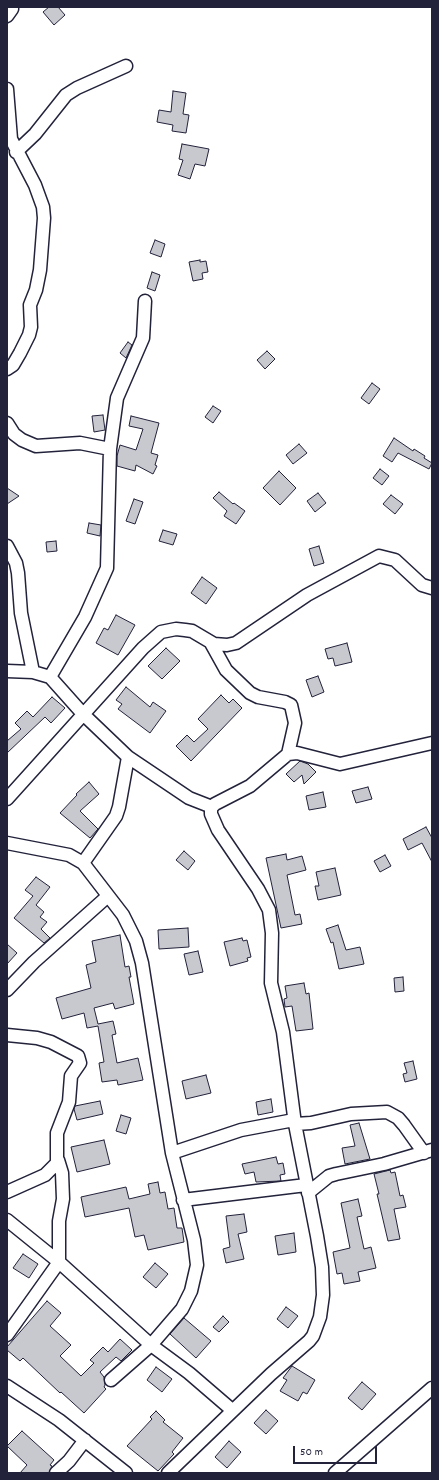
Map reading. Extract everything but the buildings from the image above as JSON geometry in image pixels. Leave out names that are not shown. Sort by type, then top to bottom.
[{"type":"street","points":[[16,152],[35,134],[66,95],[77,88],[126,66]]},
{"type":"street","points":[[7,89],[9,132],[16,152],[30,173],[39,194],[43,207],[44,223],[38,280],[30,305],[31,327],[29,335],[13,365],[7,369]]},
{"type":"street","points":[[50,677],[85,617],[107,568],[110,449],[117,398],[143,338],[145,301]]},
{"type":"street","points":[[7,423],[14,434],[22,440],[36,446],[80,443],[110,449]]},
{"type":"street","points":[[7,546],[16,562],[22,613],[33,672]]},
{"type":"street","points":[[7,799],[143,648],[161,632],[176,629],[185,630],[192,631],[211,643],[227,645],[239,642],[307,595],[378,556],[385,556],[395,560],[422,584],[432,588]]},
{"type":"street","points":[[211,643],[226,670],[250,693],[258,697],[285,702],[291,705],[294,723],[288,754]]},
{"type":"street","points":[[7,671],[33,672],[50,677],[83,714],[128,757],[189,798],[212,807]]},
{"type":"street","points":[[212,807],[250,786],[288,754],[297,753],[340,764],[351,763],[432,743]]},
{"type":"street","points":[[83,863],[116,816],[122,796],[128,757]]},
{"type":"street","points":[[168,1473],[232,1410],[309,1341],[315,1330],[323,1295],[322,1267],[295,1122],[283,1032],[271,983],[272,933],[269,910],[258,889],[218,830],[211,814],[212,807]]},
{"type":"street","points":[[7,843],[69,855],[83,863],[129,924],[142,963],[172,1154],[196,1251],[195,1278],[187,1301],[182,1309],[151,1345],[111,1380]]},
{"type":"street","points":[[7,990],[34,962],[108,896]]},
{"type":"street","points":[[7,1035],[37,1038],[51,1042],[71,1052],[80,1059],[80,1063],[71,1076],[69,1102],[57,1133],[58,1160],[62,1173],[63,1199],[59,1221],[59,1262],[7,1335]]},
{"type":"street","points":[[172,1154],[241,1130],[295,1122],[311,1123],[351,1114],[387,1112],[398,1118],[428,1151],[384,1164],[329,1176],[307,1189],[183,1200]]},
{"type":"street","points":[[299,1144],[311,1123]]},
{"type":"street","points":[[7,1192],[45,1175],[54,1168],[58,1160]]},
{"type":"street","points":[[7,1220],[59,1262],[151,1345],[189,1373],[232,1410]]},
{"type":"street","points":[[7,1386],[31,1400],[126,1473]]},
{"type":"street","points":[[335,1473],[432,1388]]},
{"type":"street","points":[[56,1473],[69,1461],[85,1440]]}]
